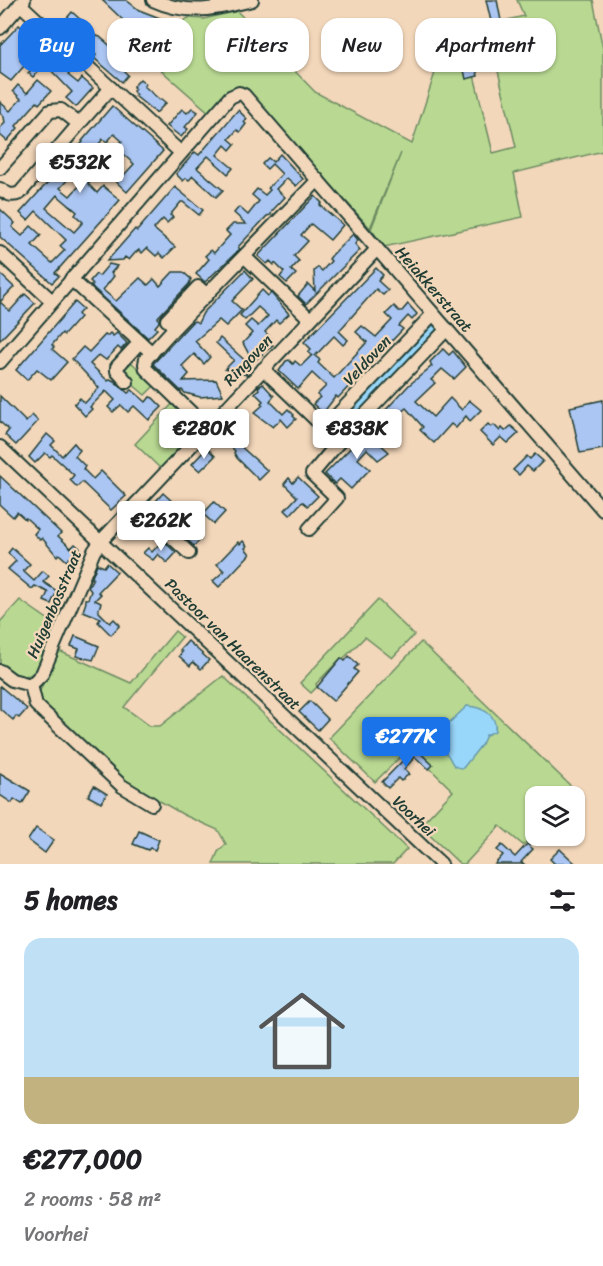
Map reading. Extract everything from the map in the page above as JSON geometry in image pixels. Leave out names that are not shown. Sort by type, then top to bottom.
[{"type":"street","points":[[153,0],[179,9],[198,10],[252,0]]},
{"type":"street","points":[[0,28],[22,2],[181,153],[0,362]]},
{"type":"street","points":[[0,189],[7,195],[14,196],[20,193],[111,88]]},
{"type":"street","name":"Heiakkerstraat","points":[[181,153],[230,97],[239,93],[244,95],[603,510]]},
{"type":"street","points":[[0,168],[50,111],[61,110],[79,124]]},
{"type":"street","points":[[207,428],[146,369],[146,359],[174,327],[318,180]]},
{"type":"street","name":"Ringoven","points":[[136,504],[377,249]]},
{"type":"street","points":[[0,253],[52,301]]},
{"type":"street","points":[[245,257],[310,319]]},
{"type":"street","points":[[71,279],[152,353]]},
{"type":"street","name":"Veldoven","points":[[325,428],[433,314]]},
{"type":"street","points":[[309,529],[338,498],[312,474],[339,442],[447,329]]},
{"type":"street","points":[[127,382],[117,371],[117,367],[140,342]]},
{"type":"street","points":[[263,369],[339,442]]},
{"type":"street","name":"Pastoor van Haarenstraat","points":[[0,447],[365,792]]},
{"type":"street","points":[[136,504],[189,554]]},
{"type":"street","name":"Huigenbosstraat","points":[[31,685],[42,674],[94,551],[136,504]]},
{"type":"street","points":[[0,671],[12,680],[31,685],[36,705],[122,786],[152,804]]},
{"type":"street","name":"Voorhei","points":[[365,792],[441,864]]},
{"type":"green space","points":[[517,0],[593,0],[603,49],[603,151],[514,173],[523,217],[384,247],[371,229],[401,153],[370,228],[246,91],[211,114],[163,72],[193,72],[193,18],[205,19],[205,72],[296,72],[315,92],[412,144],[435,72],[473,72],[493,153],[516,147],[498,72],[556,72],[556,18],[516,18],[524,16]]},
{"type":"green space","points":[[237,11],[244,18],[208,18]]},
{"type":"green space","points":[[129,360],[155,385],[145,395],[120,369]]},
{"type":"green space","points":[[174,402],[199,426],[199,429],[162,470],[135,444]]},
{"type":"green space","points":[[20,600],[56,625],[35,672],[25,676],[12,674],[0,665],[0,622]]},
{"type":"green space","points":[[378,600],[414,635],[392,658],[365,637],[343,659],[341,658],[316,684],[317,687],[311,693],[300,683]]},
{"type":"green space","points":[[175,631],[182,637],[124,707],[150,726],[160,726],[223,676],[407,849],[393,864],[213,864],[218,852],[226,844],[218,830],[184,815],[125,781],[40,701],[39,693],[57,650],[131,683]]},
{"type":"green space","points":[[421,642],[571,786],[525,786],[525,843],[523,845],[500,826],[465,864],[460,864],[420,826],[453,791],[409,748],[375,782],[329,738]]},
{"type":"water","points":[[434,324],[438,328],[340,431],[336,427]]},
{"type":"water","points":[[467,706],[478,708],[491,716],[494,720],[495,731],[486,735],[482,744],[463,768],[460,768],[454,766],[447,754],[439,747],[438,737],[443,735],[449,723]]},
{"type":"building","points":[[102,0],[126,0],[139,10],[160,18],[121,18]]},
{"type":"building","points":[[486,0],[497,0],[500,18],[490,18]]},
{"type":"building","points":[[72,12],[79,18],[67,18]]},
{"type":"building","points":[[18,26],[19,72],[11,81],[0,73],[0,45]]},
{"type":"building","points":[[95,35],[107,43],[107,69],[95,59]]},
{"type":"building","points":[[29,72],[38,72],[33,77]]},
{"type":"building","points":[[53,72],[71,72],[68,75],[78,83],[82,78],[93,88],[76,107],[66,98],[72,92]]},
{"type":"building","points":[[110,72],[125,72],[128,75],[122,82]]},
{"type":"building","points":[[464,72],[477,72],[478,76],[466,79]]},
{"type":"building","points":[[140,79],[146,84],[144,86],[166,103],[156,113],[135,96],[133,87]]},
{"type":"building","points":[[38,80],[51,91],[39,104],[37,102],[21,120],[16,126],[18,128],[7,141],[0,135],[0,128],[5,123],[0,113],[0,102],[10,111],[21,99],[13,91],[18,85],[27,93]]},
{"type":"building","points":[[112,106],[163,151],[127,192],[112,178],[118,169],[124,175],[134,164],[116,148],[122,141],[114,134],[107,142],[103,139],[94,150],[97,152],[79,171],[90,181],[88,184],[97,193],[103,186],[120,200],[55,273],[59,276],[52,283],[0,237],[0,209],[15,223],[12,227],[22,236],[31,226],[41,235],[32,245],[52,263],[65,250],[60,246],[66,240],[36,211],[28,220],[20,213]],"holes":[[[72,175],[81,184],[70,196],[60,188]],[[57,195],[77,212],[75,215],[83,222],[74,232],[46,208]]]},
{"type":"building","points":[[192,108],[198,112],[185,127],[188,129],[181,137],[167,126],[182,109],[187,113]]},
{"type":"building","points":[[238,110],[247,119],[244,122],[246,124],[240,132],[237,130],[229,139],[235,144],[230,150],[225,145],[217,155],[233,168],[228,174],[208,156],[197,168],[223,190],[216,197],[193,176],[183,181],[176,174],[195,152],[199,155]]},
{"type":"building","points":[[280,154],[303,179],[296,186],[287,178],[276,189],[285,197],[271,215],[267,216],[238,247],[240,249],[205,282],[196,274],[209,259],[205,256],[211,250],[214,253],[230,235],[226,231],[233,224],[246,224],[234,213],[239,207],[248,215],[259,201],[252,195],[257,189],[265,195],[270,190],[268,188],[282,174],[272,164],[267,169],[262,164],[268,158],[273,162]]},
{"type":"building","points":[[175,187],[203,210],[199,215],[181,202],[170,215],[173,217],[167,223],[163,219],[154,229],[175,247],[164,258],[159,253],[156,256],[147,248],[142,253],[139,250],[129,260],[125,257],[123,260],[107,261],[135,229],[137,231]]},
{"type":"building","points":[[315,196],[322,203],[320,205],[343,225],[330,240],[311,224],[301,235],[308,241],[294,256],[299,261],[291,270],[296,274],[287,283],[280,277],[284,272],[275,263],[274,265],[270,261],[267,264],[258,256]]},
{"type":"building","points":[[353,234],[358,240],[355,244],[360,250],[306,304],[298,296],[308,284],[315,291],[314,271],[318,267],[322,271],[331,261],[329,259],[332,255]]},
{"type":"building","points":[[109,264],[117,266],[111,273],[114,276],[103,290],[116,301],[140,278],[148,285],[154,279],[160,286],[173,272],[183,272],[191,279],[158,317],[159,322],[155,327],[157,329],[148,338],[91,286],[93,284],[90,281],[96,274],[99,276]]},
{"type":"building","points":[[376,268],[383,275],[378,281],[388,290],[383,295],[376,289],[339,331],[348,340],[343,345],[334,336],[315,356],[320,360],[318,363],[334,378],[367,342],[356,332],[362,326],[376,337],[392,320],[386,314],[394,306],[402,311],[408,304],[417,314],[412,320],[408,316],[399,326],[403,329],[338,398],[336,396],[323,413],[313,404],[320,397],[317,395],[326,386],[312,373],[298,389],[279,371],[286,361],[289,360],[293,364],[295,361],[301,366],[312,355],[308,352],[311,349],[304,342]]},
{"type":"building","points":[[245,270],[253,279],[232,301],[242,310],[226,326],[219,320],[195,341],[210,357],[204,364],[194,354],[182,366],[189,374],[183,381],[216,380],[223,395],[200,397],[181,391],[153,364],[192,322],[198,323],[203,313]]},
{"type":"building","points":[[0,274],[14,287],[0,302]]},
{"type":"building","points":[[262,290],[268,296],[271,293],[289,314],[279,323],[276,320],[265,332],[271,338],[268,341],[273,345],[253,362],[243,343],[252,333],[245,326],[251,320],[258,326],[268,316],[258,307],[245,320],[240,315]]},
{"type":"building","points":[[25,294],[35,303],[0,340],[0,302],[10,311]]},
{"type":"building","points":[[75,302],[83,309],[78,314],[80,317],[52,345],[54,347],[52,349],[67,362],[51,380],[37,369],[27,380],[16,370]]},
{"type":"building","points":[[110,333],[113,336],[117,333],[127,343],[121,350],[118,347],[106,360],[99,355],[90,364],[108,381],[110,379],[114,381],[128,393],[132,390],[146,402],[150,397],[153,398],[162,407],[149,420],[134,406],[128,412],[121,405],[113,412],[108,407],[115,400],[106,391],[90,407],[92,409],[85,416],[74,404],[80,398],[85,403],[99,388],[72,359],[83,347],[89,352],[105,335]]},
{"type":"building","points":[[220,338],[250,365],[245,371],[247,375],[225,369],[234,360],[216,343]]},
{"type":"building","points":[[443,349],[449,355],[453,351],[466,367],[454,379],[442,369],[431,380],[435,383],[416,401],[433,417],[450,398],[462,410],[469,400],[481,410],[470,421],[466,416],[456,428],[451,424],[434,443],[420,430],[423,427],[406,408],[389,422],[381,415],[409,385],[432,366],[430,362]]},
{"type":"building","points":[[263,384],[274,396],[270,401],[283,414],[288,409],[294,415],[296,419],[288,427],[281,419],[273,427],[254,413],[263,405],[261,403],[263,401],[255,393]]},
{"type":"building","points":[[0,396],[26,422],[32,415],[38,421],[16,445],[5,435],[9,430],[0,422]]},
{"type":"building","points":[[603,400],[603,449],[580,453],[570,407]]},
{"type":"building","points":[[488,424],[491,427],[494,425],[500,431],[502,428],[505,431],[511,426],[519,433],[508,443],[501,437],[493,445],[480,432]]},
{"type":"building","points":[[372,426],[382,436],[377,441],[389,452],[378,460],[367,449],[358,459],[370,469],[351,489],[340,479],[335,484],[325,474]]},
{"type":"building","points":[[47,434],[55,441],[51,445],[62,456],[74,443],[80,450],[75,456],[85,466],[83,469],[93,479],[101,471],[126,496],[111,510],[82,482],[77,487],[70,480],[74,475],[52,455],[50,457],[45,453],[35,463],[29,457]]},
{"type":"building","points":[[235,434],[241,441],[238,444],[268,471],[259,480],[237,458],[235,451],[227,442]]},
{"type":"building","points":[[207,448],[215,456],[200,471],[192,464]]},
{"type":"building","points":[[535,454],[543,461],[533,471],[527,466],[519,475],[513,470],[527,456],[530,459]]},
{"type":"building","points":[[0,476],[61,533],[58,536],[71,548],[75,544],[82,550],[72,561],[69,558],[67,561],[59,554],[57,556],[42,538],[40,540],[34,534],[38,529],[26,518],[17,512],[13,517],[0,505]]},
{"type":"building","points":[[298,477],[318,496],[308,506],[303,502],[300,504],[290,515],[285,510],[297,497],[284,484],[289,478],[293,483]]},
{"type":"building","points":[[163,493],[175,504],[163,517],[155,510],[160,504],[156,501]]},
{"type":"building","points":[[214,502],[225,512],[214,524],[203,514]]},
{"type":"building","points":[[136,518],[146,527],[136,537],[126,529]]},
{"type":"building","points":[[181,520],[201,539],[194,546],[173,527]]},
{"type":"building","points":[[163,540],[176,553],[167,563],[158,554],[153,560],[143,553],[148,548],[152,552]]},
{"type":"building","points":[[243,541],[250,554],[219,587],[213,581],[224,571],[217,564],[238,542],[240,544]]},
{"type":"building","points":[[12,548],[30,564],[23,571],[34,581],[43,571],[49,576],[43,582],[57,591],[51,604],[44,601],[48,592],[35,586],[32,589],[8,569],[16,561],[8,553]]},
{"type":"building","points":[[107,563],[117,572],[98,592],[101,594],[95,600],[101,603],[98,611],[110,623],[114,619],[120,625],[111,635],[98,622],[101,618],[83,611],[85,599],[88,599],[91,591],[88,587],[97,564],[104,567]]},
{"type":"building","points":[[75,636],[99,646],[93,660],[76,656],[79,649],[71,646]]},
{"type":"building","points":[[188,641],[209,660],[201,669],[193,662],[190,666],[179,656],[182,652],[180,650]]},
{"type":"building","points":[[349,656],[358,665],[354,669],[358,672],[333,701],[317,687],[341,658],[345,661]]},
{"type":"building","points":[[0,686],[27,709],[19,718],[16,716],[13,720],[0,709]]},
{"type":"building","points":[[310,701],[328,719],[318,730],[299,712]]},
{"type":"building","points":[[415,748],[433,765],[429,769],[415,757],[404,769],[409,774],[401,781],[398,778],[388,788],[382,782]]},
{"type":"building","points":[[0,773],[30,791],[22,804],[14,799],[12,803],[0,795]]},
{"type":"building","points":[[94,786],[107,794],[101,803],[88,796]]},
{"type":"building","points":[[36,828],[54,840],[45,853],[28,840]]},
{"type":"building","points":[[139,831],[159,840],[155,850],[150,848],[148,850],[133,844]]},
{"type":"building","points":[[502,845],[515,857],[525,846],[533,849],[521,862],[524,864],[495,864],[503,855],[497,850]]},
{"type":"building","points":[[560,849],[576,864],[555,864],[550,859]]}]
